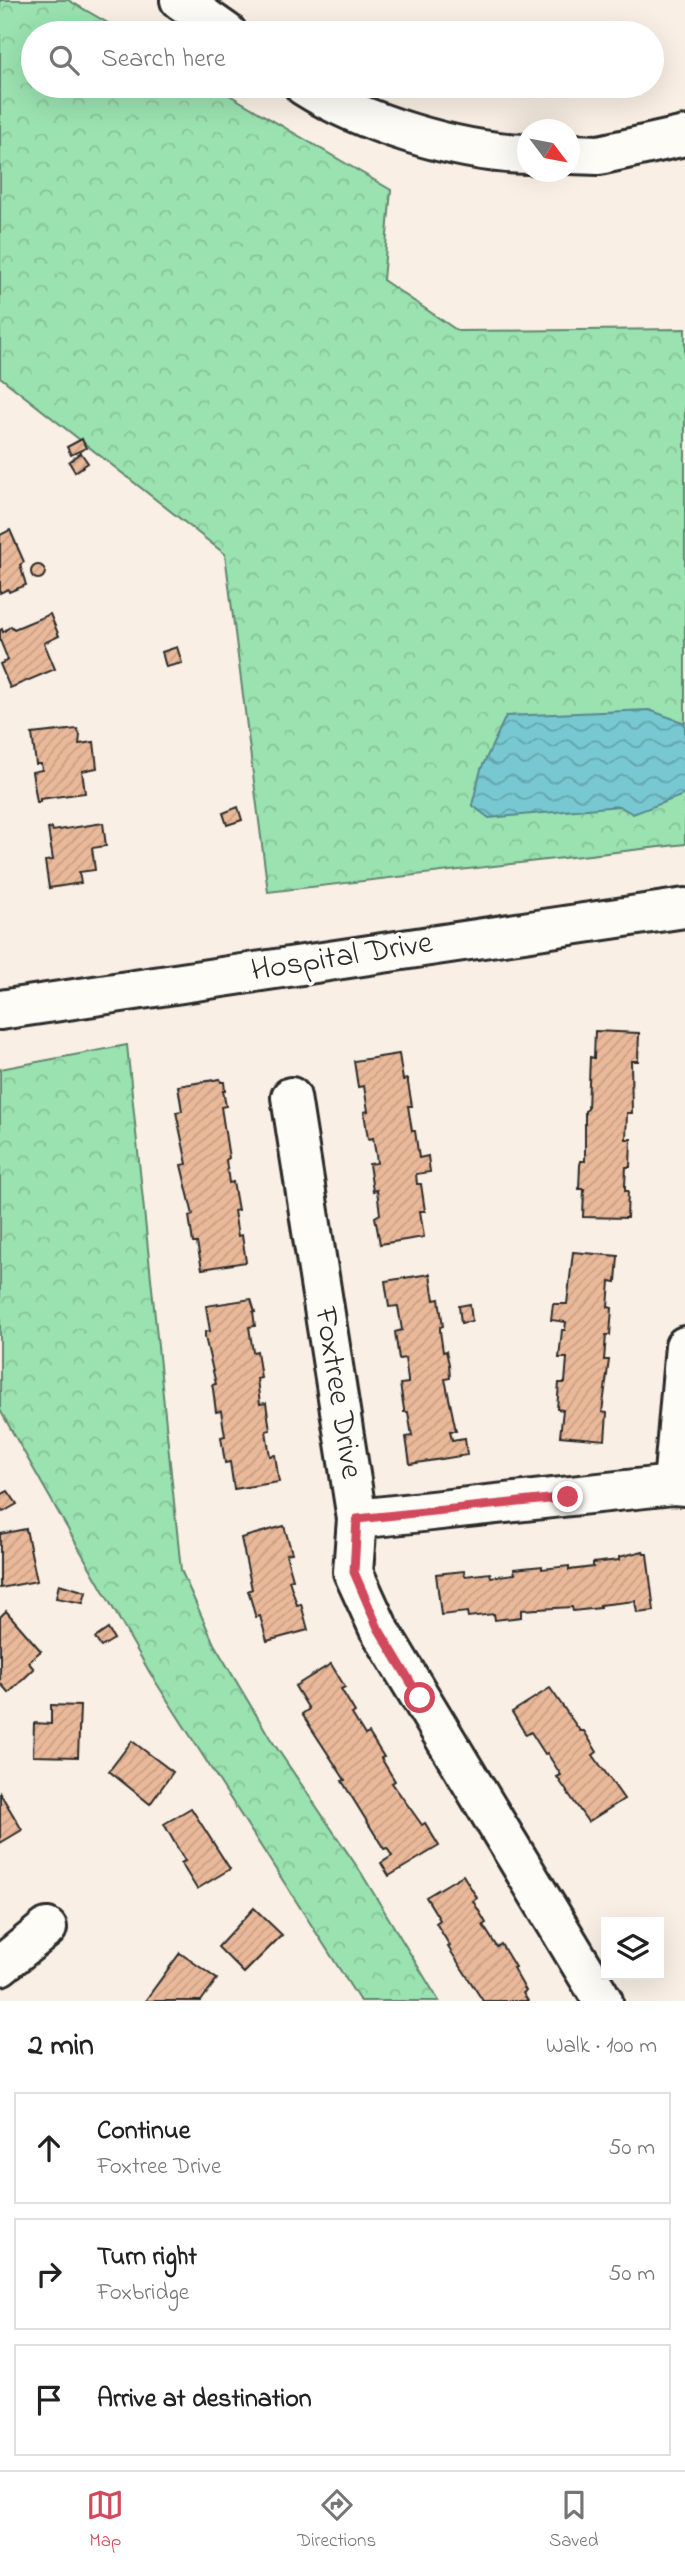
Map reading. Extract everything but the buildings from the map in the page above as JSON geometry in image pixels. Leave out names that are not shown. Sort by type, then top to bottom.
[{"type":"street","points":[[180,0],[210,21]]},
{"type":"street","points":[[328,98],[402,130],[458,145],[517,153]]},
{"type":"street","points":[[580,154],[599,155],[685,136]]},
{"type":"street","name":"Hospital Drive","points":[[0,1010],[685,908]]},
{"type":"street","name":"Foxtree Drive","points":[[291,1097],[357,1519],[354,1572],[378,1628],[603,2001]]},
{"type":"street","points":[[357,1519],[679,1486],[685,1346]]},
{"type":"street","points":[[0,1966],[47,1928]]},
{"type":"green space","points":[[0,0],[68,0],[104,21],[21,21],[21,98],[234,98],[391,190],[383,280],[458,331],[685,329],[685,844],[268,892],[225,554],[0,377]]},
{"type":"green space","points":[[127,1045],[181,1570],[214,1644],[270,1738],[360,1871],[439,2001],[360,2001],[150,1673],[0,1410],[0,1069]]},
{"type":"water","points":[[649,710],[685,723],[685,792],[681,796],[633,814],[619,806],[489,818],[472,805],[481,769],[506,716]]},
{"type":"route","points":[[420,1698],[378,1628],[354,1572],[357,1519],[568,1497]]}]
